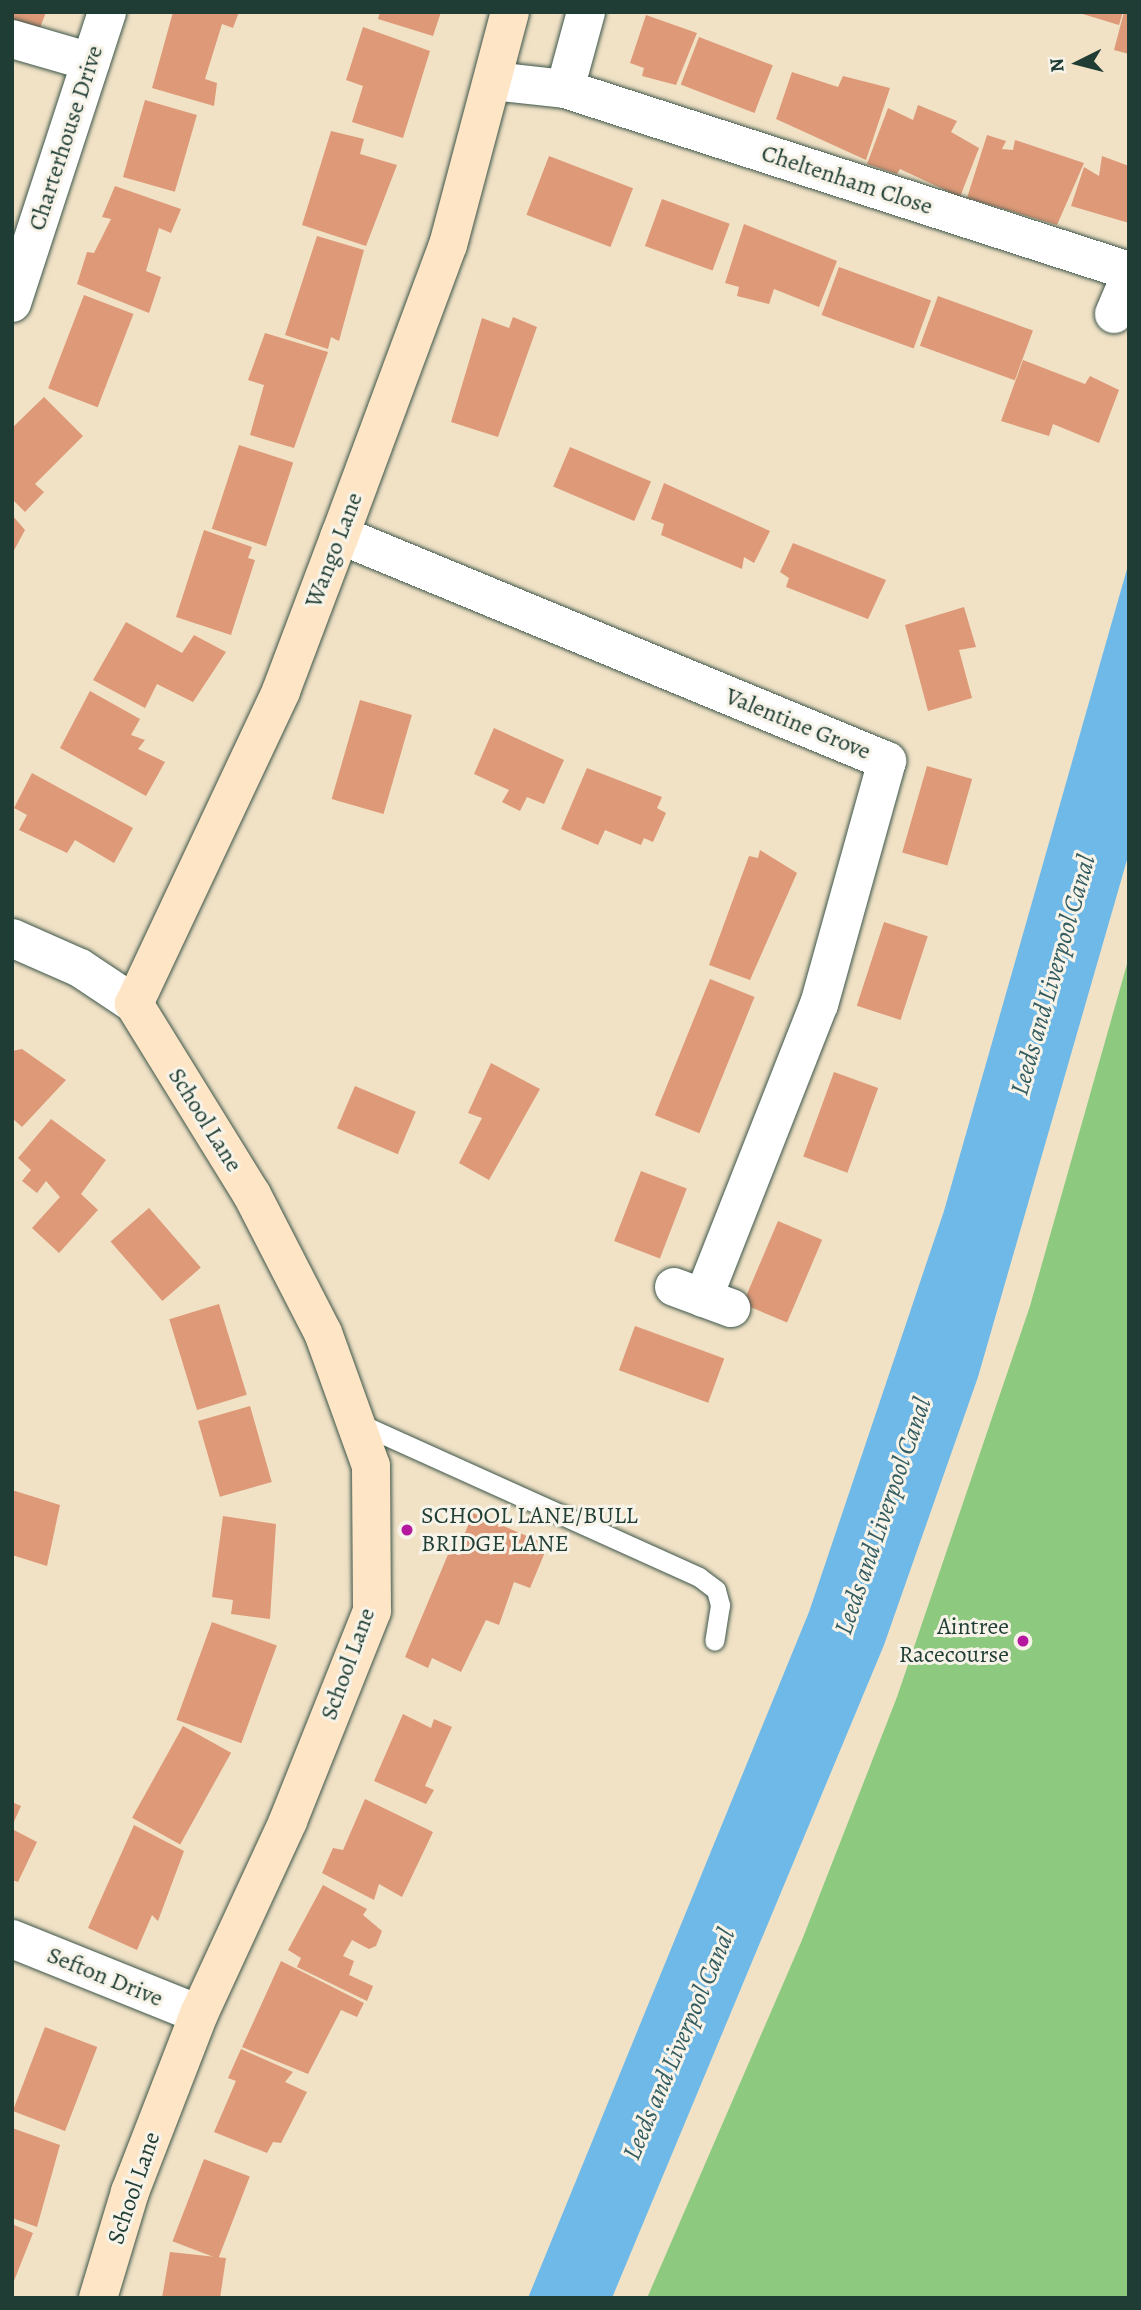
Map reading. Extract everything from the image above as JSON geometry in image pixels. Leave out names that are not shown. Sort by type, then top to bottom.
[{"type":"main road","name":"Wango Lane","points":[[134,1003],[281,691],[448,245],[510,12]]},
{"type":"main road","name":"School Lane","points":[[98,2298],[130,2192],[199,2014],[288,1821],[372,1611],[371,1466],[323,1333],[252,1195],[134,1003]]},
{"type":"street","name":"Charterhouse Drive","points":[[12,303],[107,12]]},
{"type":"street","points":[[493,80],[565,89],[586,12]]},
{"type":"street","points":[[12,39],[91,62]]},
{"type":"street","name":"Cheltenham Close","points":[[565,89],[1129,271]]},
{"type":"street","points":[[1114,314],[1129,278]]},
{"type":"street","name":"Valentine Grove","points":[[340,535],[887,761],[820,1004],[703,1297]]},
{"type":"street","points":[[12,938],[80,968],[134,1003]]},
{"type":"street","name":"Sefton Drive","points":[[12,1940],[199,2014]]},
{"type":"lane","points":[[355,1422],[699,1577],[716,1590],[720,1605],[714,1641]]},
{"type":"green space","name":"Aintree Racecourse","points":[[1129,957],[1129,2298],[647,2298],[802,1940],[897,1697],[1030,1306]]},
{"type":"water","name":"Leeds and Liverpool Canal","points":[[1129,562],[1129,853],[978,1377],[884,1645],[612,2298],[528,2298],[809,1612],[944,1211]]},
{"type":"building","points":[[12,12],[46,12],[40,28],[12,21]]},
{"type":"building","points":[[173,12],[239,12],[233,28],[222,24],[205,79],[217,83],[214,106],[152,88]]},
{"type":"building","points":[[380,12],[441,12],[433,36],[378,19]]},
{"type":"building","points":[[1076,12],[1123,12],[1119,25]]},
{"type":"building","points":[[1124,12],[1129,12],[1129,54],[1114,50]]},
{"type":"building","points":[[646,15],[697,33],[676,85],[642,76],[644,68],[630,63]]},
{"type":"building","points":[[363,27],[430,51],[403,138],[352,122],[363,86],[346,80]]},
{"type":"building","points":[[699,37],[773,65],[754,113],[681,85]]},
{"type":"building","points":[[792,72],[838,87],[843,76],[890,88],[866,160],[776,119]]},
{"type":"building","points":[[145,100],[197,115],[175,192],[123,177]]},
{"type":"building","points":[[918,105],[957,121],[951,132],[979,148],[960,197],[900,169],[897,174],[867,164],[888,108],[913,120]]},
{"type":"building","points":[[331,131],[364,139],[360,154],[397,165],[366,246],[302,225]]},
{"type":"building","points":[[987,135],[1006,141],[1002,149],[1013,150],[1015,140],[1084,163],[1057,225],[967,198]]},
{"type":"building","points":[[549,156],[633,188],[610,247],[526,215]]},
{"type":"building","points":[[1102,156],[1129,166],[1129,223],[1071,206],[1084,167],[1099,176]]},
{"type":"building","points":[[115,186],[181,209],[171,233],[159,228],[146,271],[161,277],[149,313],[77,284],[87,252],[94,253],[111,219],[102,217]]},
{"type":"building","points":[[662,199],[730,224],[713,271],[645,246]]},
{"type":"building","points":[[744,224],[837,261],[819,307],[774,289],[769,304],[737,296],[739,287],[725,283]]},
{"type":"building","points":[[317,236],[364,250],[339,341],[331,337],[328,349],[285,335]]},
{"type":"building","points":[[839,267],[931,301],[914,348],[822,315]]},
{"type":"building","points":[[84,295],[133,314],[98,407],[48,388]]},
{"type":"building","points":[[938,296],[1033,331],[1015,380],[920,346]]},
{"type":"building","points":[[513,317],[537,327],[498,437],[451,422],[482,318],[509,328]]},
{"type":"building","points":[[265,333],[328,352],[294,448],[250,435],[264,385],[248,380]]},
{"type":"building","points":[[1023,360],[1085,384],[1090,376],[1119,390],[1099,443],[1053,424],[1049,436],[1001,421]]},
{"type":"building","points":[[44,397],[83,436],[35,484],[44,492],[25,512],[12,499],[12,428]]},
{"type":"building","points":[[239,445],[293,463],[266,546],[212,529]]},
{"type":"building","points":[[570,447],[651,481],[634,521],[553,487]]},
{"type":"building","points":[[664,483],[770,531],[754,563],[744,557],[742,569],[661,535],[664,524],[651,519]]},
{"type":"building","points":[[12,515],[25,530],[12,554]]},
{"type":"building","points":[[204,530],[252,547],[248,558],[255,560],[231,635],[176,617]]},
{"type":"building","points":[[793,543],[886,580],[868,619],[786,587],[789,578],[780,572]]},
{"type":"building","points":[[964,607],[976,647],[959,650],[972,698],[928,711],[905,625]]},
{"type":"building","points":[[126,622],[182,653],[194,635],[226,652],[193,702],[157,684],[145,708],[93,680]]},
{"type":"building","points":[[90,691],[140,719],[131,735],[145,740],[138,749],[165,762],[146,796],[60,748]]},
{"type":"building","points":[[360,700],[412,715],[384,814],[332,799]]},
{"type":"building","points":[[494,728],[564,760],[544,804],[527,797],[520,811],[502,802],[509,790],[474,774]]},
{"type":"building","points":[[927,766],[972,779],[947,865],[902,853]]},
{"type":"building","points":[[587,768],[662,797],[657,808],[666,813],[653,842],[644,838],[641,845],[605,830],[598,845],[561,829]]},
{"type":"building","points":[[32,773],[133,828],[114,863],[75,840],[67,853],[19,830],[27,815],[14,808]]},
{"type":"building","points":[[760,850],[797,873],[750,980],[709,965],[749,856],[758,858]]},
{"type":"building","points":[[884,922],[928,936],[901,1020],[857,1006]]},
{"type":"building","points":[[710,979],[755,997],[699,1133],[655,1115]]},
{"type":"building","points":[[22,1049],[66,1080],[22,1127],[12,1118],[12,1051]]},
{"type":"building","points":[[491,1063],[540,1089],[489,1180],[459,1163],[482,1118],[468,1113]]},
{"type":"building","points":[[834,1072],[878,1088],[847,1173],[803,1157]]},
{"type":"building","points":[[355,1086],[416,1112],[398,1154],[337,1128]]},
{"type":"building","points":[[51,1119],[106,1160],[81,1194],[98,1210],[59,1253],[32,1228],[60,1197],[46,1181],[37,1193],[22,1181],[31,1170],[18,1158]]},
{"type":"building","points":[[641,1171],[687,1189],[660,1259],[614,1241]]},
{"type":"building","points":[[149,1208],[201,1268],[162,1301],[111,1241]]},
{"type":"building","points":[[778,1221],[822,1240],[787,1323],[743,1304]]},
{"type":"building","points":[[219,1304],[247,1395],[197,1410],[169,1319]]},
{"type":"building","points":[[635,1326],[724,1358],[708,1403],[619,1370]]},
{"type":"building","points":[[250,1406],[272,1482],[220,1497],[198,1421]]},
{"type":"building","points":[[12,1490],[60,1505],[47,1566],[12,1555]]},
{"type":"building","points":[[473,1513],[548,1545],[530,1588],[514,1582],[499,1625],[486,1620],[461,1672],[432,1658],[428,1668],[405,1657],[452,1545],[459,1548]]},
{"type":"building","points":[[223,1516],[276,1524],[270,1619],[231,1614],[233,1600],[212,1597]]},
{"type":"building","points":[[212,1622],[277,1646],[241,1743],[176,1720]]},
{"type":"building","points":[[403,1714],[431,1728],[434,1719],[452,1727],[425,1786],[434,1790],[426,1804],[374,1781]]},
{"type":"building","points":[[183,1726],[231,1753],[180,1844],[132,1818]]},
{"type":"building","points":[[365,1799],[433,1832],[402,1897],[379,1884],[374,1900],[322,1873],[333,1848],[343,1850]]},
{"type":"building","points":[[12,1802],[21,1806],[12,1826]]},
{"type":"building","points":[[134,1825],[184,1851],[158,1921],[152,1915],[137,1950],[88,1928]]},
{"type":"building","points":[[12,1829],[37,1842],[18,1882],[12,1880]]},
{"type":"building","points":[[323,1885],[367,1909],[363,1915],[382,1931],[376,1946],[369,1949],[352,1940],[343,1956],[354,1961],[349,1975],[373,1986],[367,2001],[297,1967],[301,1958],[288,1950]]},
{"type":"building","points":[[281,1961],[364,2003],[357,2017],[341,2010],[308,2074],[242,2047]]},
{"type":"building","points":[[45,2027],[97,2047],[65,2131],[13,2111]]},
{"type":"building","points":[[241,2049],[293,2072],[285,2082],[307,2092],[281,2143],[273,2142],[267,2153],[214,2132],[236,2081],[228,2078]]},
{"type":"building","points":[[12,2128],[60,2145],[37,2227],[12,2218]]},
{"type":"building","points":[[204,2159],[250,2177],[218,2259],[172,2241]]},
{"type":"building","points":[[12,2224],[33,2233],[12,2286]]},
{"type":"building","points":[[170,2252],[226,2258],[220,2298],[162,2298]]},
{"type":"place","name":"SCHOOL LANE/BULL BRIDGE LANE","points":[[407,1530]]},
{"type":"place","name":"Aintree Racecourse","points":[[1023,1641]]}]
